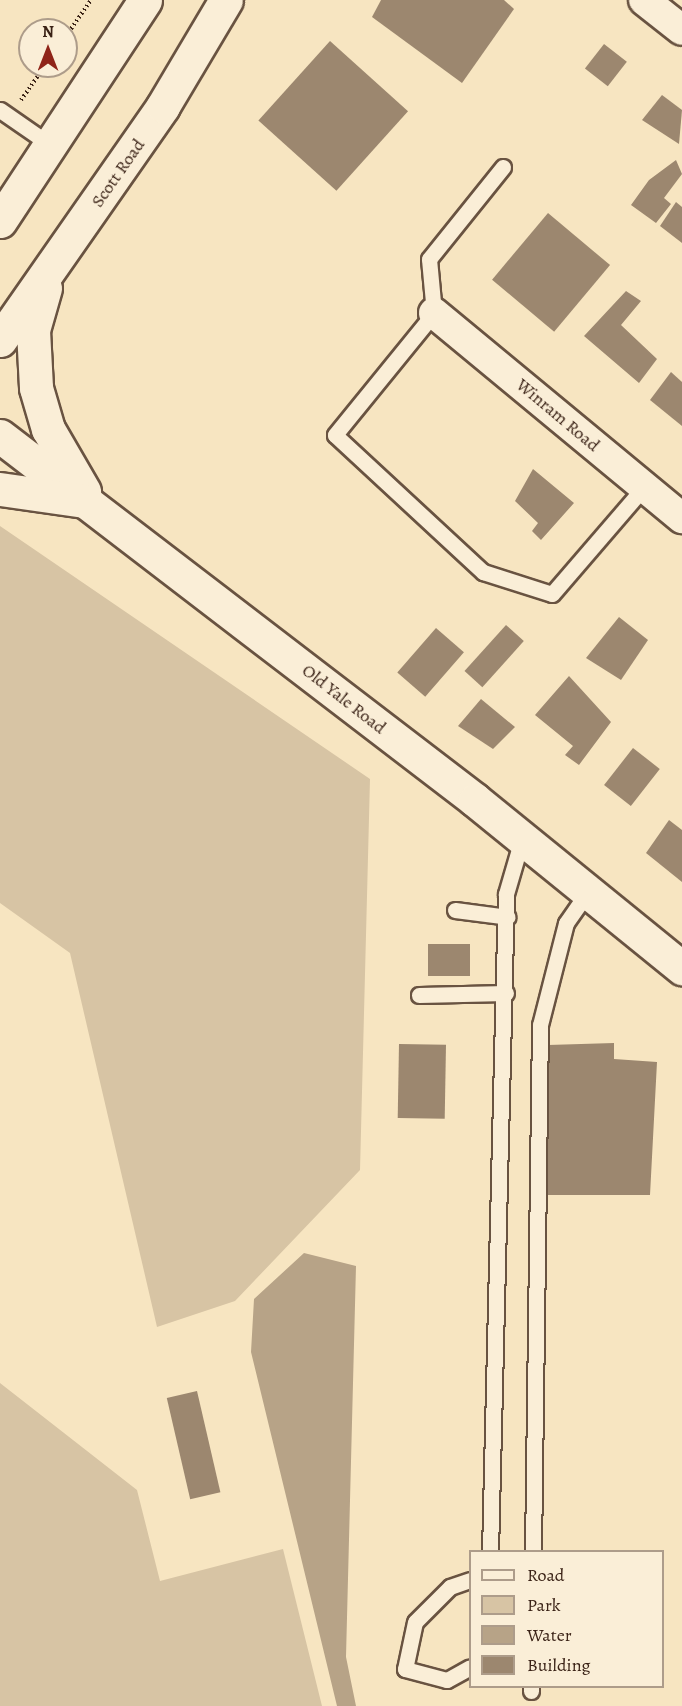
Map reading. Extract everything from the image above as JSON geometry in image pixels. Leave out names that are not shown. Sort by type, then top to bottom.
[{"type":"main road","points":[[0,221],[52,146],[145,0]]},
{"type":"main road","name":"Scott Road","points":[[0,339],[163,106],[226,0]]},
{"type":"main road","points":[[51,266],[33,330],[36,388],[48,429],[90,502]]},
{"type":"main road","name":"Old Yale Road","points":[[0,436],[90,502],[522,839],[682,968]]},
{"type":"main road","points":[[0,489],[90,502]]},
{"type":"street","points":[[644,0],[682,30]]},
{"type":"street","name":"Winram Road","points":[[434,313],[682,518]]},
{"type":"lane","points":[[0,110],[52,146]]},
{"type":"lane","points":[[503,167],[429,259],[434,313],[335,435],[483,572],[552,594],[644,486]]},
{"type":"lane","points":[[490,1550],[506,993],[506,894],[522,839]]},
{"type":"lane","points":[[533,1550],[540,1025],[566,923],[588,892]]},
{"type":"lane","points":[[455,910],[507,917]]},
{"type":"lane","points":[[420,995],[506,993]]},
{"type":"lane","points":[[469,1581],[450,1587],[415,1623],[405,1669],[447,1680],[469,1668]]},
{"type":"path","points":[[78,19],[91,0]]},
{"type":"path","points":[[25,94],[36,78]]},
{"type":"green space","points":[[0,526],[370,779],[360,1170],[235,1301],[157,1327],[70,953],[0,903]]},
{"type":"green space","points":[[0,1383],[137,1490],[160,1581],[283,1549],[322,1706],[0,1706]]},
{"type":"water","points":[[304,1253],[356,1266],[346,1657],[356,1706],[337,1706],[251,1352],[254,1299]]},
{"type":"building","points":[[381,0],[504,0],[514,9],[462,83],[372,17]]},
{"type":"building","points":[[330,41],[408,111],[336,191],[258,121]]},
{"type":"building","points":[[604,44],[627,62],[608,86],[585,68]]},
{"type":"building","points":[[662,95],[682,110],[679,144],[642,120]]},
{"type":"building","points":[[676,160],[682,174],[664,198],[671,204],[656,223],[631,205],[649,180]]},
{"type":"building","points":[[676,202],[682,207],[682,243],[660,226]]},
{"type":"building","points":[[548,213],[610,265],[554,332],[492,280]]},
{"type":"building","points":[[626,291],[641,301],[621,325],[657,359],[639,383],[584,336]]},
{"type":"building","points":[[671,372],[682,382],[682,426],[650,400]]},
{"type":"building","points":[[533,469],[574,503],[541,540],[532,531],[538,523],[515,501]]},
{"type":"building","points":[[619,617],[648,640],[621,680],[586,658]]},
{"type":"building","points":[[506,625],[524,641],[482,687],[465,671]]},
{"type":"building","points":[[436,628],[464,652],[425,697],[397,673]]},
{"type":"building","points":[[569,676],[611,722],[579,765],[565,755],[573,746],[535,715]]},
{"type":"building","points":[[481,699],[515,727],[493,749],[458,726]]},
{"type":"building","points":[[633,748],[660,769],[631,806],[604,785]]},
{"type":"building","points":[[669,820],[682,830],[682,882],[646,853]]},
{"type":"building","points":[[428,944],[470,944],[470,976],[428,976]]},
{"type":"building","points":[[614,1043],[614,1059],[657,1062],[650,1195],[545,1195],[548,1045]]},
{"type":"building","points":[[399,1044],[446,1045],[445,1119],[398,1118]]},
{"type":"building","points":[[197,1391],[220,1492],[190,1499],[167,1398]]}]
